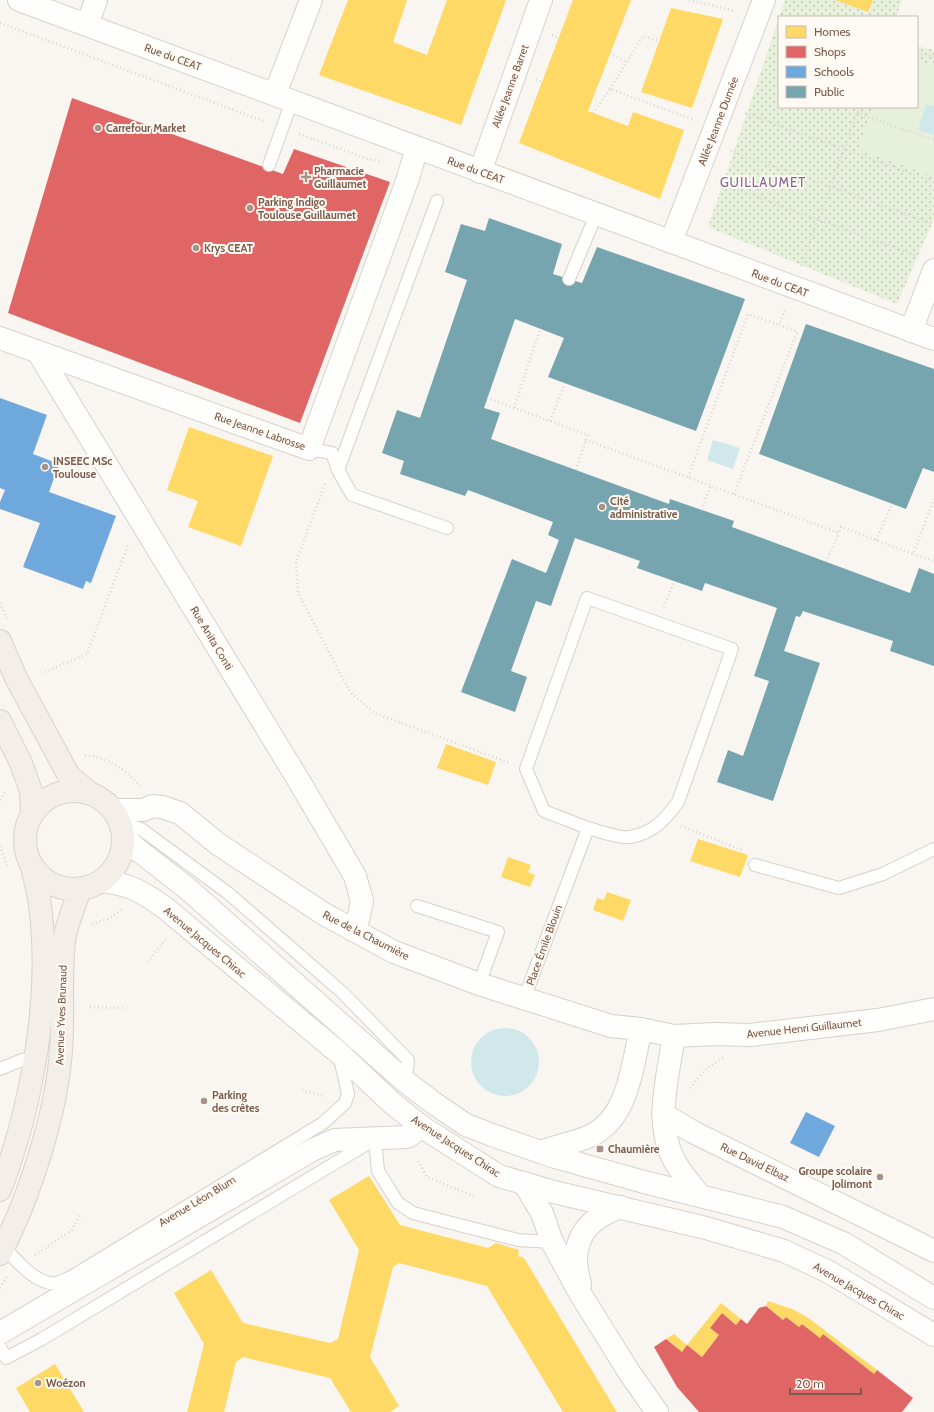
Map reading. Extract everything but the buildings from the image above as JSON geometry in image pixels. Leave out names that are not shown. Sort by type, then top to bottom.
[{"type":"main road","points":[[0,641],[16,678],[70,776],[91,794]]},
{"type":"main road","points":[[0,722],[25,773],[31,791],[32,813]]},
{"type":"main road","points":[[65,791],[78,791],[91,794],[100,798],[119,823],[122,849],[118,861],[111,872],[101,881],[80,889],[66,889],[53,885],[32,868],[26,854],[24,840],[26,826],[32,813],[41,803],[52,795],[65,791]]},
{"type":"main road","name":"Avenue Yves Brunaud","points":[[0,1190],[21,1124],[36,1058],[43,966],[40,906],[32,868]]},
{"type":"main road","name":"Avenue Yves Brunaud","points":[[2,1251],[31,1180],[56,1090],[61,1050],[64,939],[80,889]]},
{"type":"street","name":"Rue du CEAT","points":[[19,0],[934,339]]},
{"type":"street","points":[[87,25],[96,0]]},
{"type":"street","points":[[283,98],[311,0]]},
{"type":"street","name":"Allée Jeanne Barret","points":[[480,172],[541,0]]},
{"type":"street","name":"Allée Jeanne Dumée","points":[[672,242],[761,8]]},
{"type":"street","name":"Rue Jeanne Labrosse","points":[[0,338],[309,449],[407,181],[417,148]]},
{"type":"street","points":[[912,331],[927,263]]},
{"type":"street","name":"Rue Anita Conti","points":[[38,352],[299,780],[354,876],[362,901],[358,920],[353,930]]},
{"type":"street","name":"Rue de la Chaumière","points":[[119,823],[153,806],[162,806],[180,813],[218,844],[324,914],[394,952],[524,999],[611,1026],[641,1029]]},
{"type":"street","points":[[119,823],[138,850],[194,894],[406,1082],[466,1125],[540,1152],[644,1182],[783,1217],[843,1243],[934,1298]]},
{"type":"street","name":"Avenue Jacques Chirac","points":[[101,881],[120,883],[140,891],[164,908],[339,1053],[392,1102],[422,1127],[499,1176],[554,1192],[706,1228],[784,1251],[830,1272],[934,1335]]},
{"type":"street","name":"Avenue Henri Guillaumet","points":[[641,1029],[674,1036],[715,1034],[750,1035],[878,1020],[934,1009]]},
{"type":"street","points":[[540,1152],[590,1136],[606,1124],[618,1109],[625,1093],[641,1029]]},
{"type":"street","points":[[674,1036],[662,1114],[666,1140],[674,1160],[699,1195]]},
{"type":"street","name":"Rue David Elbaz","points":[[662,1114],[693,1132],[934,1251]]},
{"type":"street","name":"Avenue Léon Blum","points":[[0,1333],[312,1150],[335,1140],[353,1138],[375,1139],[407,1137],[422,1127]]},
{"type":"street","points":[[524,1183],[542,1213],[552,1242],[581,1295],[629,1372],[657,1412]]},
{"type":"street","points":[[581,1295],[576,1259],[581,1239],[586,1228],[601,1214],[621,1207]]},
{"type":"lane","points":[[269,165],[283,98]]},
{"type":"lane","points":[[338,470],[437,201]]},
{"type":"lane","points":[[569,279],[596,215]]},
{"type":"lane","points":[[309,449],[332,453],[338,470],[352,495],[447,528]]},
{"type":"lane","points":[[587,598],[658,623],[732,649],[678,802],[665,820],[658,826],[629,837],[588,828],[544,811],[526,769],[587,598]]},
{"type":"lane","name":"Place Émile Blouin","points":[[524,999],[588,828]]},
{"type":"lane","points":[[755,865],[839,888],[883,874],[934,849]]},
{"type":"lane","points":[[417,906],[498,932],[479,984]]},
{"type":"lane","name":"Avenue Léon Blum","points":[[2,1251],[41,1280],[55,1283],[71,1277],[323,1123],[345,1103],[348,1094],[339,1053]]},
{"type":"lane","points":[[0,1069],[22,1060],[36,1058]]},
{"type":"lane","points":[[375,1139],[378,1171],[398,1203],[413,1213],[518,1240],[552,1242]]},
{"type":"lane","name":"Avenue Léon Blum","points":[[3,1353],[42,1339],[375,1139]]},
{"type":"path","points":[[689,0],[761,8]]},
{"type":"path","points":[[593,113],[643,36],[659,41]]},
{"type":"path","points":[[610,53],[627,62]]},
{"type":"path","points":[[918,53],[934,57]]},
{"type":"path","points":[[610,89],[831,187],[934,224]]},
{"type":"path","points":[[724,106],[934,182]]},
{"type":"path","points":[[779,325],[860,108]]},
{"type":"path","points":[[858,113],[934,140]]},
{"type":"path","points":[[697,175],[819,220],[927,263]]},
{"type":"path","points":[[688,477],[748,314],[779,325],[797,332],[734,494]]},
{"type":"path","points":[[514,408],[540,329]]},
{"type":"path","points":[[550,421],[565,383]]},
{"type":"path","points":[[487,398],[588,435],[576,470]]},
{"type":"path","points":[[586,440],[839,533]]},
{"type":"path","points":[[338,470],[327,477],[296,562],[298,593],[350,692],[374,713],[526,769]]},
{"type":"path","points":[[701,510],[711,486]]},
{"type":"path","points":[[914,554],[934,499]]},
{"type":"path","points":[[876,540],[892,504]]},
{"type":"path","points":[[46,672],[87,654],[138,516]]},
{"type":"path","points":[[826,562],[841,527],[934,561]]},
{"type":"path","points":[[658,623],[674,581]]},
{"type":"path","points":[[61,758],[84,755],[108,760],[126,771],[153,806]]},
{"type":"path","points":[[0,797],[12,782],[25,773]]},
{"type":"path","points":[[665,820],[751,854],[755,865]]},
{"type":"path","points":[[0,846],[8,870]]},
{"type":"path","points":[[69,924],[88,926],[110,918],[129,903],[140,891]]},
{"type":"path","points":[[148,962],[168,936]]},
{"type":"path","points":[[90,1007],[123,1008]]},
{"type":"path","points":[[689,1088],[708,1068],[750,1035]]},
{"type":"path","points":[[302,1090],[331,1098]]},
{"type":"path","points":[[418,1161],[427,1177],[476,1197]]},
{"type":"path","points":[[34,1256],[72,1230],[81,1213]]},
{"type":"green space","points":[[785,0],[902,0],[896,16],[779,16]]},
{"type":"green space","points":[[778,21],[778,108],[918,108],[918,46],[934,50],[934,219],[897,304],[708,227]]},
{"type":"green space","points":[[918,62],[934,66],[934,177],[858,149],[873,108],[918,108]]},
{"type":"water","points":[[926,104],[934,106],[934,135],[918,130]]},
{"type":"water","points":[[713,440],[740,448],[733,469],[707,460]]},
{"type":"water","points":[[505,1028],[518,1030],[529,1038],[537,1049],[539,1062],[537,1075],[529,1086],[518,1094],[505,1096],[492,1094],[481,1086],[473,1075],[471,1062],[473,1049],[481,1038],[492,1030]]},
{"type":"place","name":"Carrefour Market","points":[[98,128]]},
{"type":"place","name":"Pharmacie Guillaumet","points":[[306,177]]},
{"type":"place","name":"Parking Indigo Toulouse Guillaumet","points":[[250,208]]},
{"type":"place","name":"Krys CEAT","points":[[196,248]]},
{"type":"place","name":"INSEEC MSc Toulouse","points":[[45,467]]},
{"type":"place","name":"Cité administrative","points":[[602,507]]},
{"type":"place","name":"Parking des crêtes","points":[[204,1101]]},
{"type":"place","name":"Chaumière","points":[[600,1149]]},
{"type":"place","name":"Groupe scolaire Jolimont","points":[[880,1177]]},
{"type":"place","name":"Woézon","points":[[38,1383]]},
{"type":"district","name":"GUILLAUMET","points":[[763,182]]}]
